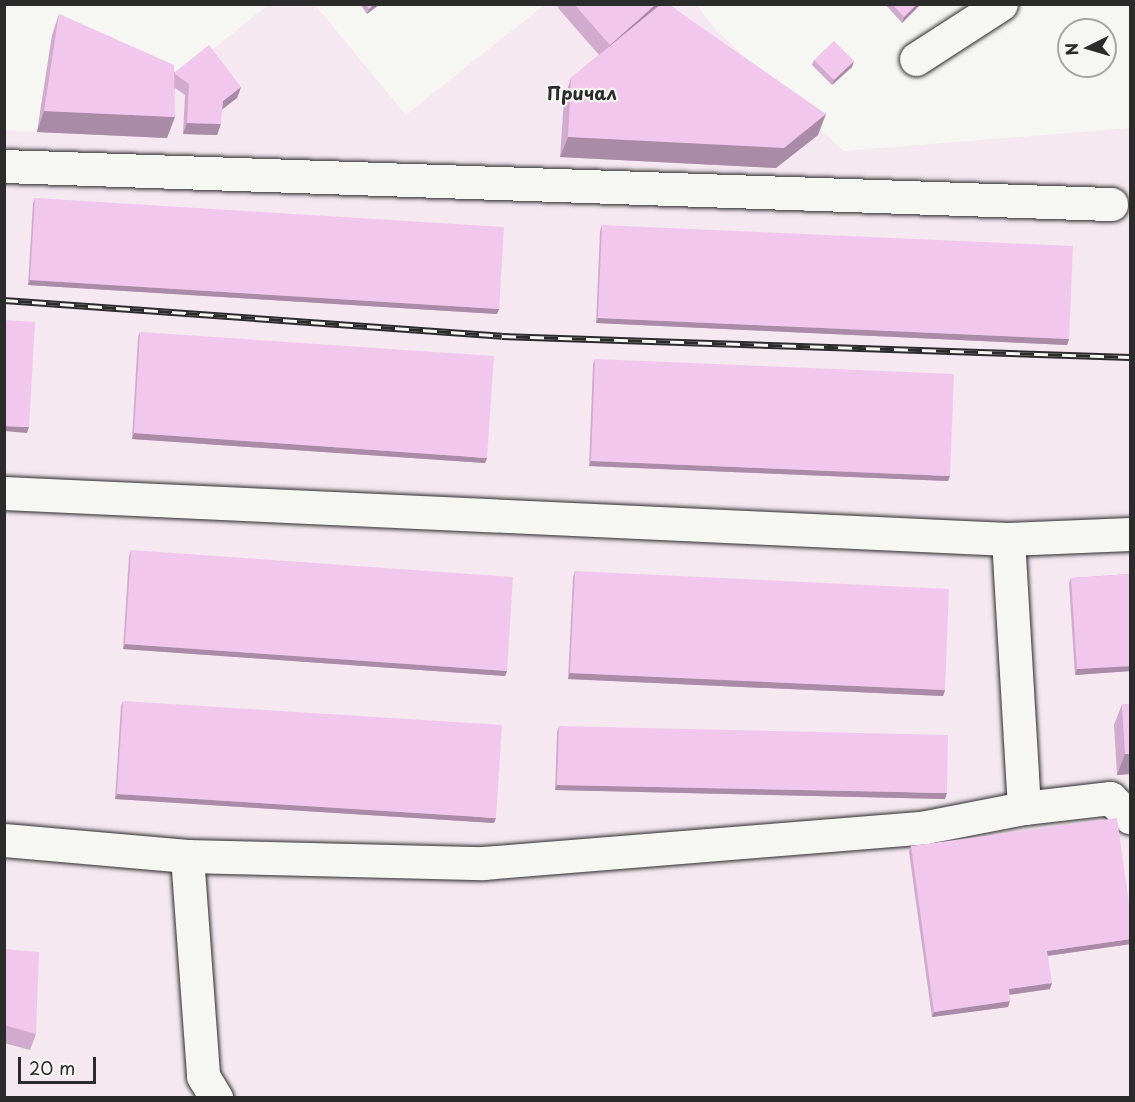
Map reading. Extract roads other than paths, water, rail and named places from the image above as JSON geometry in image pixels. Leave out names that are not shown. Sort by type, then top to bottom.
[{"type":"lane","points":[[916,59],[1001,4]]},
{"type":"lane","points":[[4,166],[1110,204]]},
{"type":"lane","points":[[4,493],[1008,539],[1131,534]]},
{"type":"lane","points":[[1008,539],[1024,808]]},
{"type":"lane","points":[[4,840],[187,856],[483,863],[926,826],[1024,808],[1110,798],[1131,817]]},
{"type":"lane","points":[[187,856],[203,1076],[216,1098]]},
{"type":"railway","points":[[4,300],[502,336],[1130,357]]},
{"type":"district","name":"Причал","points":[[582,93]]}]
